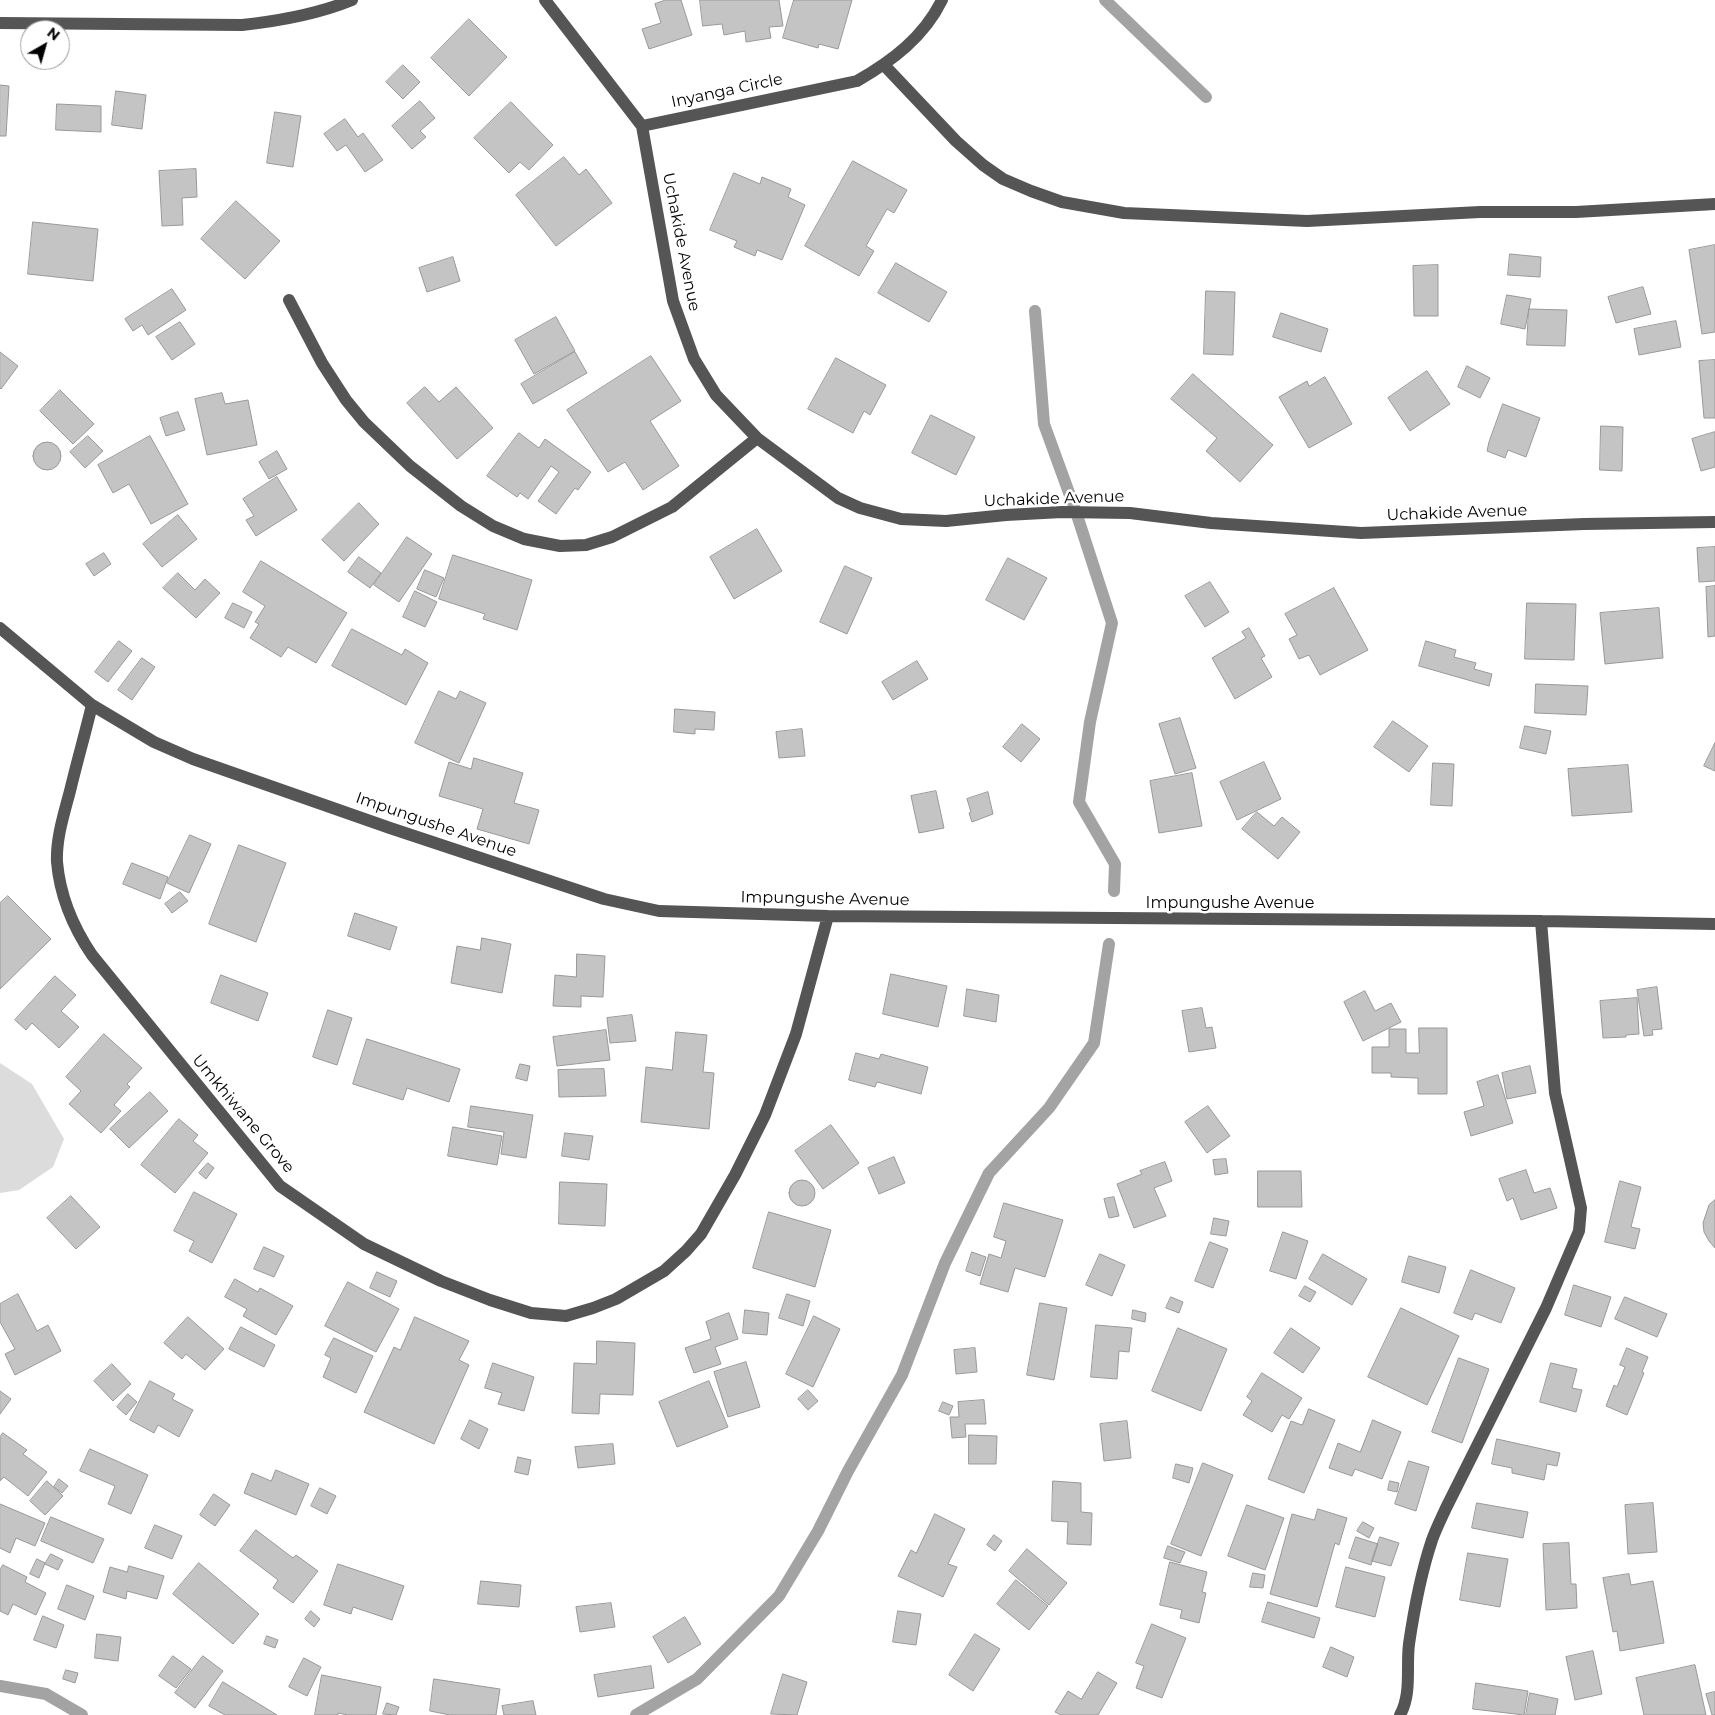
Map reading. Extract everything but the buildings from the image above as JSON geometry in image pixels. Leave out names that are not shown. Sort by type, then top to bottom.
[{"type":"street","points":[[0,23],[242,25],[262,23],[327,9],[352,0]]},
{"type":"street","points":[[544,0],[642,126]]},
{"type":"street","name":"Inyanga Circle","points":[[642,126],[857,81],[884,65],[911,44],[942,0]]},
{"type":"street","points":[[884,65],[956,141],[983,165],[1003,179],[1062,202],[1124,213],[1307,221],[1480,212],[1576,212],[1715,204]]},
{"type":"street","name":"Uchakide Avenue","points":[[642,126],[673,301],[694,359],[716,395],[758,438],[838,498],[860,508],[901,519],[946,521],[1006,515],[1099,511],[1211,523],[1361,533],[1584,524],[1715,522]]},
{"type":"street","points":[[289,300],[322,363],[346,400],[364,422],[410,466],[461,506],[494,526],[524,539],[560,546],[586,545],[612,537],[672,506],[758,438]]},
{"type":"street","name":"Impungushe Avenue","points":[[0,628],[92,705],[154,742],[193,759],[390,828],[604,899],[659,911],[828,916],[1715,924]]},
{"type":"street","name":"Umkhiwane Grove","points":[[92,705],[59,834],[57,860],[60,883],[67,908],[78,934],[92,955],[280,1186],[364,1244],[441,1281],[531,1313],[566,1316],[616,1299],[664,1271],[701,1234],[735,1175],[765,1115],[796,1034],[828,916]]},
{"type":"street","points":[[1400,1715],[1408,1692],[1408,1653],[1412,1624],[1432,1539],[1546,1308],[1579,1231],[1581,1208],[1555,1094],[1541,921]]},
{"type":"shaded area","points":[[0,1063],[32,1084],[64,1139],[53,1167],[19,1190],[0,1193]]},
{"type":"waterway","points":[[1105,0],[1206,97]]},
{"type":"waterway","points":[[1035,311],[1044,424],[1076,512],[1112,623],[1090,722],[1079,802],[1115,864],[1114,891]]},
{"type":"waterway","points":[[636,1715],[697,1679],[779,1596],[818,1531],[848,1471],[902,1375],[945,1263],[989,1173],[1049,1108],[1094,1043],[1109,944]]},
{"type":"waterway","points":[[0,1686],[46,1694],[82,1715]]}]
